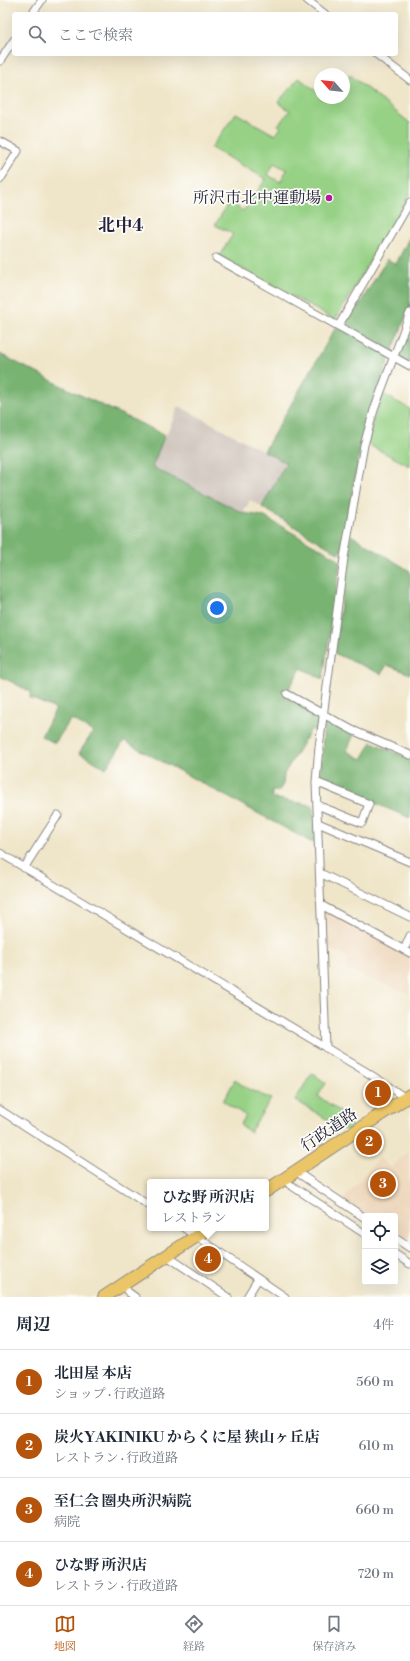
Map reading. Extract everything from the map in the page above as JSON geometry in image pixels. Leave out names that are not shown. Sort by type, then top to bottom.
[{"type":"highway","name":"行政道路","points":[[269,1188],[408,1098]]},
{"type":"highway","points":[[104,1297],[205,1231]]},
{"type":"street","points":[[33,12],[42,0]]},
{"type":"street","points":[[307,0],[322,12]]},
{"type":"street","points":[[0,61],[12,43]]},
{"type":"street","points":[[379,56],[410,80]]},
{"type":"street","points":[[0,141],[18,151],[0,180]]},
{"type":"street","points":[[338,325],[410,202]]},
{"type":"street","points":[[216,258],[410,366]]},
{"type":"street","points":[[326,1048],[316,782],[323,714],[344,558],[364,445],[374,410],[410,313]]},
{"type":"street","points":[[287,694],[323,714],[410,756]]},
{"type":"street","points":[[316,782],[369,804],[362,823],[317,804]]},
{"type":"street","points":[[24,868],[58,815]]},
{"type":"street","points":[[318,823],[410,862]]},
{"type":"street","points":[[1,854],[365,1070],[408,1098]]},
{"type":"street","points":[[320,873],[410,917]]},
{"type":"street","points":[[321,905],[407,951],[410,936]]},
{"type":"street","points":[[0,1110],[147,1204]]},
{"type":"street","points":[[297,1170],[301,1175],[362,1216]]},
{"type":"street","points":[[284,1178],[290,1184],[362,1232]]},
{"type":"street","points":[[188,1231],[285,1297]]},
{"type":"street","points":[[398,1240],[410,1248]]},
{"type":"street","points":[[167,1256],[228,1297]]},
{"type":"street","points":[[398,1256],[410,1264]]},
{"type":"street","points":[[247,1297],[258,1279]]},
{"type":"street","points":[[123,1285],[128,1292],[135,1297]]},
{"type":"shaded area","points":[[179,406],[286,463],[262,507],[250,500],[243,513],[152,467]]},
{"type":"shaded area","points":[[325,909],[410,955],[410,994],[345,969],[349,958],[326,948],[323,910]]},
{"type":"shaded area","points":[[410,1150],[410,1244],[398,1236],[398,1213],[362,1213],[343,1200],[379,1158],[391,1168]]},
{"type":"green space","name":"所沢市北中運動場","points":[[350,75],[410,123],[410,193],[335,320],[219,256],[233,234],[215,225],[226,207],[231,203],[243,211],[266,179],[211,148],[236,113],[275,135],[281,128],[278,125],[290,111],[278,102],[299,78],[314,89],[314,104],[350,104]],"holes":[[[274,163],[287,170],[280,182],[268,175]]]},
{"type":"green space","points":[[410,236],[410,306],[376,393],[368,418],[360,449],[342,550],[338,553],[262,507],[286,463],[264,451],[336,327],[341,330],[353,306],[358,307],[387,259],[396,264]]},
{"type":"green space","points":[[410,324],[410,364],[398,356]]},
{"type":"green space","points":[[0,354],[72,391],[165,435],[152,467],[243,513],[263,516],[337,558],[340,563],[323,679],[301,668],[285,696],[319,714],[317,731],[311,729],[284,774],[283,784],[279,791],[272,791],[272,798],[311,805],[313,808],[315,842],[311,842],[124,741],[106,768],[79,753],[93,732],[71,719],[55,743],[41,736],[56,709],[30,698],[31,692],[0,676]]},
{"type":"green space","points":[[383,394],[410,409],[410,466],[367,444],[373,421]]},
{"type":"green space","points":[[351,535],[410,571],[410,674],[387,665],[381,674],[334,653]]},
{"type":"green space","points":[[328,720],[354,734],[347,751],[362,759],[372,742],[410,759],[410,818],[320,780],[324,722]]},
{"type":"green space","points":[[312,1073],[326,1083],[318,1096],[342,1113],[340,1116],[352,1126],[346,1131],[295,1100]]},
{"type":"green space","points":[[235,1080],[248,1089],[271,1099],[250,1132],[240,1125],[246,1116],[223,1101]]},
{"type":"place","name":"所沢市北中運動場","points":[[329,198]]},
{"type":"place","name":"北田屋 本店","points":[[378,1093]]},
{"type":"place","name":"炭火YAKINIKU からくに屋 狭山ヶ丘店","points":[[369,1142]]},
{"type":"place","name":"至仁会 圏央所沢病院","points":[[383,1184]]},
{"type":"place","name":"ひな野 所沢店","points":[[208,1259]]},
{"type":"district","name":"北中4","points":[[121,226]]}]
